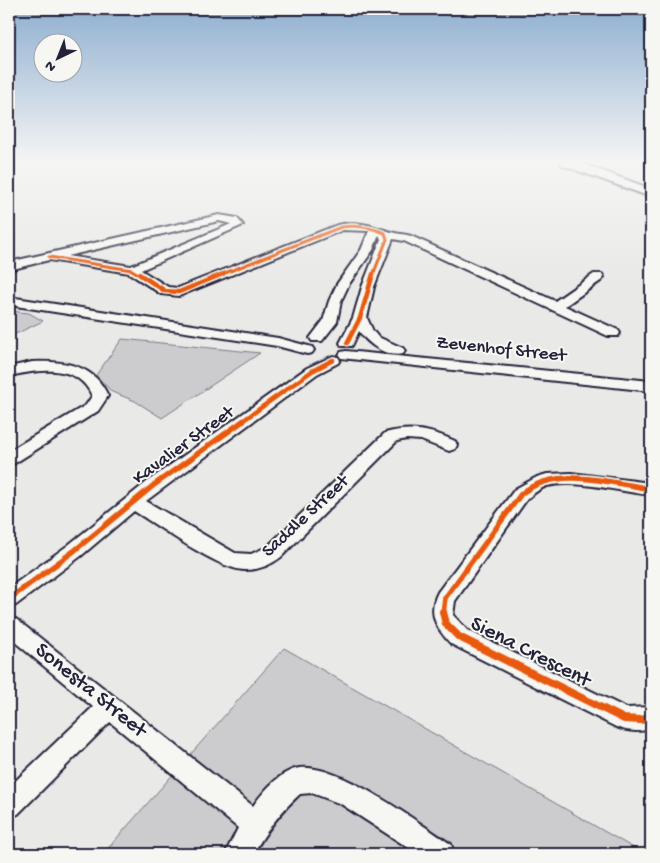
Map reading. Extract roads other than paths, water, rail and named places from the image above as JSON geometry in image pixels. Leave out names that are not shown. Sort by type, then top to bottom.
[{"type":"street","points":[[9,266],[218,218],[233,220],[238,225],[132,270]]},
{"type":"street","points":[[49,257],[132,270],[165,291],[178,292],[341,227],[354,226],[407,238],[613,333]]},
{"type":"street","points":[[9,301],[278,342],[312,351],[332,337],[344,351],[360,318],[368,288],[387,239],[381,232]]},
{"type":"street","points":[[312,351],[330,322],[335,301],[343,284],[381,232]]},
{"type":"street","points":[[557,306],[598,277]]},
{"type":"street","points":[[360,318],[366,333],[374,341],[398,351]]},
{"type":"street","name":"Kavalier Street","points":[[9,599],[74,551],[312,351],[344,351]]},
{"type":"street","name":"Zevenhof Street","points":[[344,351],[398,351],[512,361],[651,377]]},
{"type":"street","name":"Zevenhof Street","points":[[344,351],[651,386]]},
{"type":"street","points":[[9,372],[35,365],[76,370],[85,375],[97,389],[100,396],[92,408],[9,459]]},
{"type":"street","name":"Saddle Street","points":[[133,502],[226,558],[241,563],[250,563],[268,557],[274,552],[391,437],[405,433],[420,434],[449,445]]},
{"type":"street","name":"Siena Crescent","points":[[651,489],[563,479],[546,480],[530,486],[521,494],[445,598],[441,611],[446,625],[459,637],[624,719],[640,720],[651,718]]},
{"type":"street","name":"Sonesta Street","points":[[9,625],[255,824]]},
{"type":"street","points":[[9,805],[109,707]]},
{"type":"street","points":[[238,854],[255,824],[272,801],[296,781],[318,780],[348,793],[441,854]]}]
